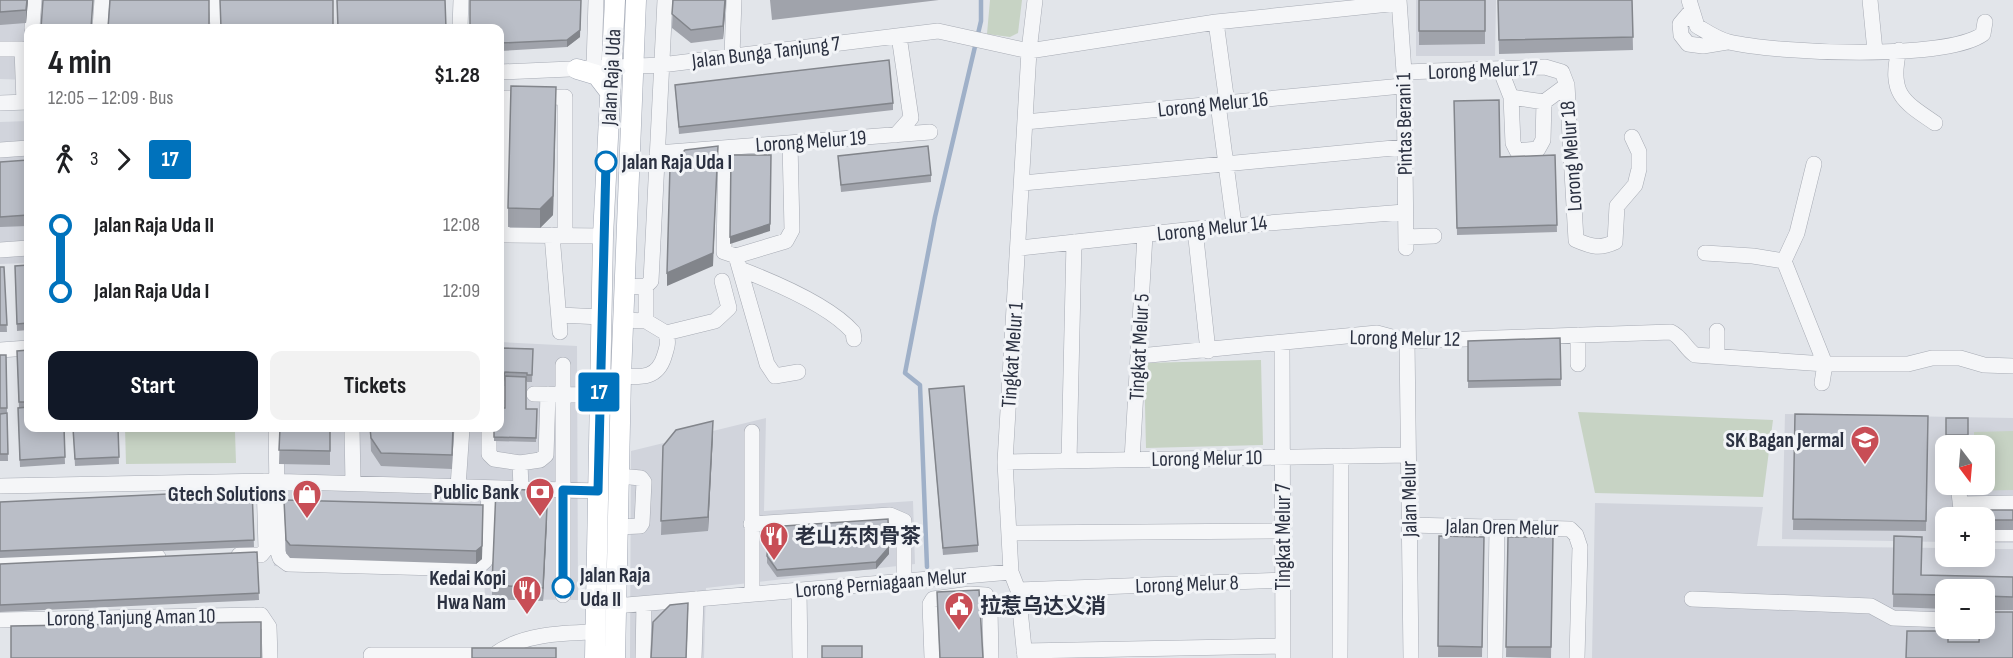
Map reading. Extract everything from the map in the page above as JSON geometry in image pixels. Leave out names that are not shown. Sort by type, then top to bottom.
[{"type":"main road","name":"Jalan Raja Uda","points":[[595,658],[603,236],[610,92],[594,67],[614,22],[615,0]]},
{"type":"main road","name":"Jalan Raja Uda","points":[[615,658],[621,376],[636,0]]},
{"type":"main road","points":[[614,22],[628,26],[635,21]]},
{"type":"main road","points":[[594,67],[610,92]]},
{"type":"street","points":[[32,24],[34,0]]},
{"type":"street","points":[[100,24],[102,0]]},
{"type":"street","points":[[216,0],[218,24]]},
{"type":"street","points":[[460,0],[460,24]]},
{"type":"street","points":[[594,67],[596,0]]},
{"type":"street","points":[[646,321],[664,0]]},
{"type":"street","points":[[732,56],[734,0]]},
{"type":"street","name":"Tingkat Melur 1","points":[[1024,654],[1018,590],[1011,572],[1005,462],[1020,248],[1029,51],[1035,0]]},
{"type":"street","points":[[1870,0],[1875,51]]},
{"type":"street","points":[[1029,51],[1216,22],[1399,1]]},
{"type":"street","name":"Pintas Berani 1","points":[[1399,1],[1406,242],[1434,236]]},
{"type":"street","points":[[1690,5],[1697,26],[1729,42],[1838,53],[1899,51],[1974,40],[1983,34],[1985,22]]},
{"type":"street","points":[[1216,22],[1226,165],[1234,225]]},
{"type":"street","name":"Jalan Bunga Tanjung 7","points":[[504,72],[661,65],[938,31],[1029,51]]},
{"type":"street","points":[[896,135],[911,118],[899,36]]},
{"type":"street","points":[[0,50],[24,45]]},
{"type":"street","points":[[1899,51],[1895,86],[1905,103],[1935,123]]},
{"type":"street","name":"Lorong Melur 17","points":[[1403,79],[1545,67],[1564,79]]},
{"type":"street","points":[[1500,69],[1511,97],[1513,143],[1517,151],[1538,149],[1543,141],[1544,102],[1564,79]]},
{"type":"street","name":"Lorong Melur 16","points":[[1025,122],[1223,104],[1403,79]]},
{"type":"street","name":"Lorong Melur 18","points":[[1564,79],[1576,240],[1602,248],[1615,242],[1617,206],[1635,185],[1639,169],[1639,152],[1632,137]]},
{"type":"street","points":[[504,153],[506,98],[565,97],[559,235],[560,332]]},
{"type":"street","points":[[1511,97],[1544,102]]},
{"type":"street","points":[[0,103],[24,102]]},
{"type":"street","name":"Lorong Melur 19","points":[[657,153],[930,132]]},
{"type":"street","points":[[738,262],[786,241],[792,230],[790,143]]},
{"type":"street","points":[[1023,183],[1404,147]]},
{"type":"street","points":[[0,150],[24,148]]},
{"type":"street","points":[[726,148],[724,252],[765,279],[843,320],[853,332],[854,339]]},
{"type":"street","points":[[1814,164],[1797,233],[1784,261],[1825,364],[1822,383]]},
{"type":"street","name":"Lorong Melur 14","points":[[1020,248],[1234,225],[1404,212]]},
{"type":"street","points":[[1195,229],[1208,351]]},
{"type":"street","points":[[504,235],[603,236]]},
{"type":"street","name":"Tingkat Melur 5","points":[[1132,460],[1145,235]]},
{"type":"street","points":[[1069,461],[1074,242]]},
{"type":"street","points":[[0,250],[24,248]]},
{"type":"street","points":[[1705,253],[1754,256],[1784,261]]},
{"type":"street","points":[[738,262],[767,364],[775,376],[798,372]]},
{"type":"street","points":[[666,333],[715,321],[729,308],[722,281]]},
{"type":"street","points":[[625,287],[648,284]]},
{"type":"street","points":[[560,315],[601,317]]},
{"type":"street","points":[[621,376],[648,377],[660,368],[669,342],[666,333],[646,321],[624,320]]},
{"type":"street","points":[[1718,331],[1717,355],[1825,364],[1908,364],[1932,358],[1960,358],[1984,365],[2013,366]]},
{"type":"street","name":"Lorong Melur 12","points":[[1139,356],[1377,333],[1407,341],[1671,332],[1680,336],[1686,348],[1695,355],[1717,355]]},
{"type":"street","points":[[1578,335],[1578,364]]},
{"type":"street","name":"Jalan Melur","points":[[1407,341],[1411,658]]},
{"type":"street","name":"Tingkat Melur 7","points":[[1281,344],[1283,652]]},
{"type":"street","points":[[0,350],[24,348]]},
{"type":"street","points":[[489,432],[489,454],[494,459],[520,462],[540,460],[546,454],[548,394],[563,365]]},
{"type":"street","points":[[548,394],[599,395]]},
{"type":"street","points":[[548,394],[563,490],[563,595]]},
{"type":"street","points":[[226,556],[261,555],[266,549],[276,432]]},
{"type":"street","points":[[352,432],[353,483]]},
{"type":"street","points":[[458,487],[462,432]]},
{"type":"street","points":[[752,432],[752,594]]},
{"type":"street","name":"Lorong Melur 10","points":[[1005,462],[1408,455]]},
{"type":"street","points":[[1340,658],[1341,456]]},
{"type":"street","points":[[520,462],[520,489]]},
{"type":"street","points":[[0,486],[270,481],[598,491]]},
{"type":"street","points":[[270,481],[278,552],[280,558],[288,564],[476,569],[485,561],[489,488]]},
{"type":"street","points":[[1988,507],[2013,503]]},
{"type":"street","points":[[752,524],[891,515],[904,521],[904,581]]},
{"type":"street","name":"Jalan Oren Melur","points":[[1410,525],[1570,529],[1576,535],[1580,547],[1577,658]]},
{"type":"street","points":[[1495,658],[1497,527]]},
{"type":"street","points":[[1009,533],[1282,531]]},
{"type":"street","points":[[1995,534],[2013,534]]},
{"type":"street","points":[[0,561],[178,557]]},
{"type":"street","name":"Lorong Perniagaan Melur","points":[[615,606],[1011,572]]},
{"type":"street","points":[[968,575],[970,594]]},
{"type":"street","name":"Lorong Melur 8","points":[[1018,590],[1283,580]]},
{"type":"street","points":[[799,590],[800,658]]},
{"type":"street","points":[[932,658],[930,604],[933,599],[970,594],[986,596],[990,609],[991,658]]},
{"type":"street","points":[[694,658],[696,599]]},
{"type":"street","points":[[1692,599],[1871,606],[1893,618],[1935,620]]},
{"type":"street","points":[[643,658],[644,603]]},
{"type":"street","name":"Lorong Tanjung Aman 10","points":[[0,620],[261,615],[269,627],[270,658]]},
{"type":"street","points":[[371,654],[494,655],[507,645],[555,633],[594,632]]},
{"type":"street","points":[[1024,654],[1283,652]]},
{"type":"shaded area","points":[[0,0],[38,0],[29,24],[24,24],[24,80],[0,79]]},
{"type":"shaded area","points":[[1416,0],[1496,0],[1495,56],[1416,56]]},
{"type":"shaded area","points":[[24,121],[24,263],[0,264],[0,122]]},
{"type":"shaded area","points":[[504,342],[577,346],[578,600],[485,599],[484,575],[274,566],[271,432],[504,432]]},
{"type":"shaded area","name":"SK Bagan Jermal","points":[[1785,414],[2013,418],[2013,543],[1995,543],[1995,507],[1935,507],[1935,542],[1782,539]]},
{"type":"shaded area","points":[[766,418],[764,511],[913,501],[915,564],[706,588],[704,658],[630,658],[631,451]]},
{"type":"shaded area","points":[[1595,503],[1763,507],[1757,546],[1935,548],[1935,567],[1995,567],[1995,549],[2013,549],[2013,658],[1592,658]]},
{"type":"green space","points":[[990,0],[1022,0],[1018,33],[1010,37],[987,34]]},
{"type":"green space","points":[[1261,360],[1263,445],[1146,448],[1144,363]]},
{"type":"green space","points":[[1578,412],[1773,420],[1763,497],[1595,493]]},
{"type":"green space","points":[[2013,431],[2013,490],[1995,490],[1995,435],[1974,435],[1974,432]]},
{"type":"green space","points":[[125,432],[235,432],[236,463],[126,464]]},
{"type":"building","points":[[0,0],[27,0],[26,10],[0,12]]},
{"type":"building","points":[[43,0],[93,0],[91,24],[41,24]]},
{"type":"building","points":[[110,0],[209,0],[209,24],[108,24]]},
{"type":"building","points":[[220,0],[333,0],[333,24],[221,24]]},
{"type":"building","points":[[337,0],[445,0],[446,24],[338,24]]},
{"type":"building","points":[[470,0],[581,0],[580,30],[567,40],[504,43],[504,24],[470,24]]},
{"type":"building","points":[[673,0],[725,0],[723,26],[691,30],[672,14]]},
{"type":"building","points":[[1419,0],[1485,0],[1485,31],[1419,31]]},
{"type":"building","points":[[1498,0],[1632,0],[1633,37],[1499,40]]},
{"type":"building","points":[[889,60],[893,103],[679,127],[675,85]]},
{"type":"building","points":[[511,86],[556,87],[553,196],[540,209],[508,208]]},
{"type":"building","points":[[1499,100],[1500,157],[1555,155],[1557,225],[1457,228],[1454,101]]},
{"type":"building","points":[[718,146],[713,253],[667,273],[670,166],[685,150]]},
{"type":"building","points":[[928,146],[931,175],[841,185],[838,156]]},
{"type":"building","points":[[731,155],[771,155],[770,224],[730,237]]},
{"type":"building","points":[[24,160],[24,215],[0,217],[0,162]]},
{"type":"building","points":[[24,265],[24,323],[17,324],[15,266]]},
{"type":"building","points":[[0,267],[4,267],[7,325],[0,325]]},
{"type":"building","points":[[1560,338],[1561,379],[1468,381],[1468,341]]},
{"type":"building","points":[[504,348],[533,349],[532,375],[505,372],[504,375]]},
{"type":"building","points":[[24,350],[24,402],[19,402],[17,351]]},
{"type":"building","points":[[0,355],[6,355],[7,408],[0,408]]},
{"type":"building","points":[[505,376],[526,377],[526,409],[537,409],[536,438],[494,437],[494,432],[504,432]]},
{"type":"building","points":[[964,386],[978,545],[943,548],[929,389]]},
{"type":"building","points":[[24,407],[24,432],[64,432],[65,457],[20,460],[18,408]]},
{"type":"building","points":[[7,413],[8,454],[0,454],[0,414]]},
{"type":"building","points":[[1795,414],[1928,416],[1926,521],[1793,519]]},
{"type":"building","points":[[1946,418],[1968,418],[1968,435],[1946,435]]},
{"type":"building","points":[[713,421],[708,517],[661,521],[663,446],[676,430]]},
{"type":"building","points":[[73,432],[118,432],[119,457],[75,459]]},
{"type":"building","points":[[280,432],[330,432],[330,451],[279,450]]},
{"type":"building","points":[[370,432],[453,432],[452,455],[381,453],[371,438]]},
{"type":"building","points":[[496,489],[533,490],[547,507],[543,588],[492,585]]},
{"type":"building","points":[[252,490],[254,540],[0,551],[0,502]]},
{"type":"building","points":[[284,500],[483,505],[482,546],[476,551],[290,545],[286,540]]},
{"type":"building","points":[[1995,510],[2013,510],[2013,520],[1995,520]]},
{"type":"building","points":[[888,519],[889,547],[876,562],[777,570],[767,556],[769,527]]},
{"type":"building","points":[[1439,536],[1484,537],[1482,647],[1438,646]]},
{"type":"building","points":[[1894,536],[1922,537],[1921,575],[2013,577],[2013,597],[1995,596],[1995,579],[1935,579],[1935,595],[1893,594]]},
{"type":"building","points":[[1508,537],[1553,537],[1551,647],[1506,647]]},
{"type":"building","points":[[257,552],[259,593],[0,605],[0,564]]},
{"type":"building","name":"拉惹乌达义消","points":[[979,590],[983,658],[940,658],[937,592]]},
{"type":"building","points":[[688,603],[686,658],[651,658],[653,622],[670,605]]},
{"type":"building","points":[[1995,612],[2013,612],[2013,658],[1906,658],[1907,631],[1935,631],[1935,639],[1948,639],[1948,642],[1979,642],[1979,639],[1995,639]]},
{"type":"building","points":[[261,622],[261,658],[11,658],[11,626]]},
{"type":"building","points":[[822,646],[862,646],[862,658],[822,658]]},
{"type":"building","points":[[472,648],[556,648],[556,658],[472,658]]},
{"type":"waterway","points":[[927,567],[920,385],[905,373],[935,217],[981,21],[981,0]]},
{"type":"bus line","name":"17","points":[[563,587],[563,490],[598,491],[606,162]]},
{"type":"place","name":"Jalan Raja Uda I","points":[[606,162]]},
{"type":"place","name":"SK Bagan Jermal","points":[[1865,466]]},
{"type":"place","name":"Public Bank","points":[[540,518]]},
{"type":"place","name":"Gtech Solutions","points":[[307,520]]},
{"type":"place","name":"老山东肉骨茶","points":[[774,562]]},
{"type":"place","name":"Jalan Raja Uda II","points":[[563,587]]},
{"type":"place","name":"Kedai Kopi Hwa Nam","points":[[527,616]]},
{"type":"place","name":"拉惹乌达义消","points":[[959,632]]}]
